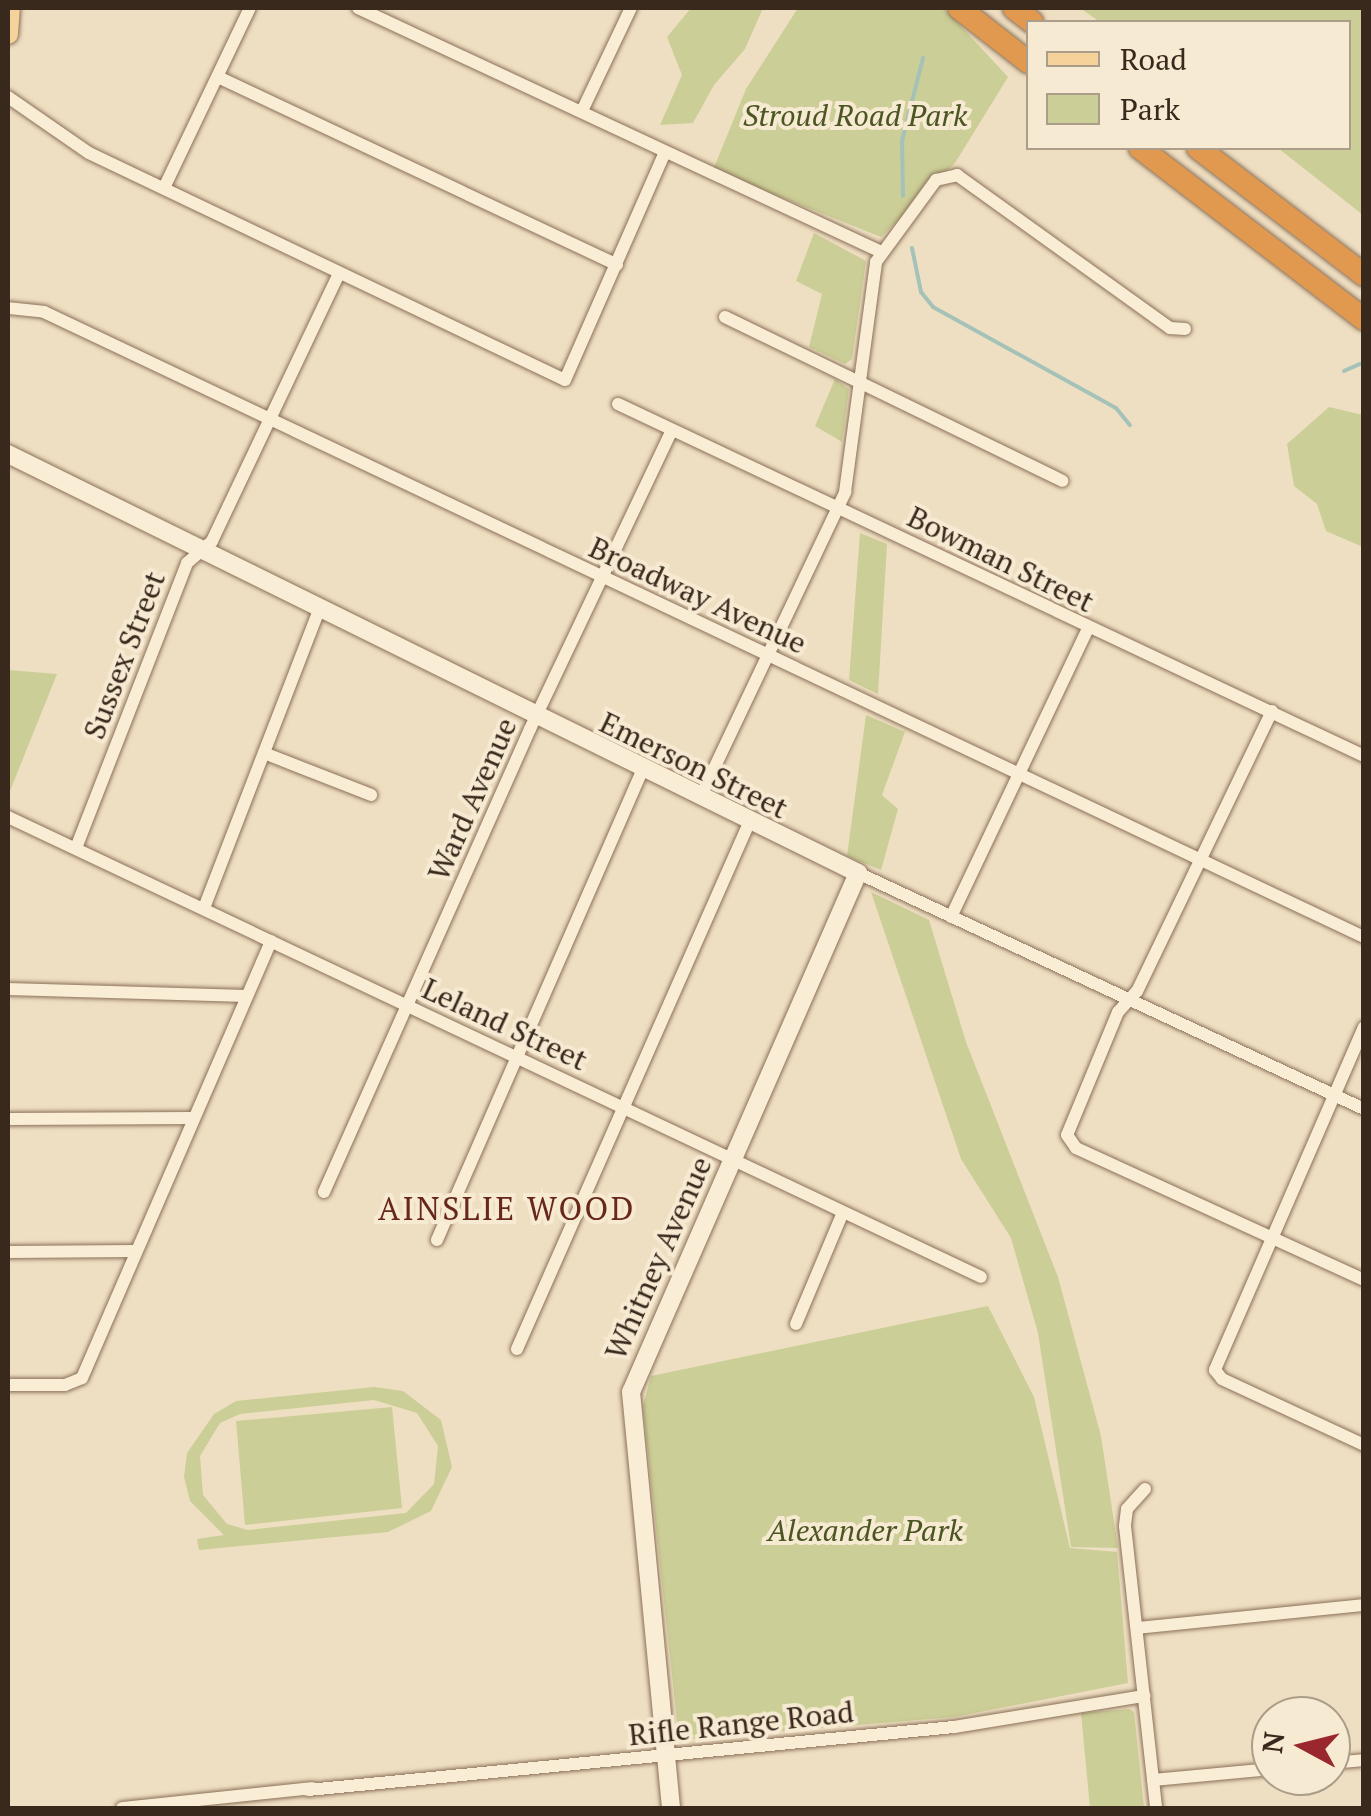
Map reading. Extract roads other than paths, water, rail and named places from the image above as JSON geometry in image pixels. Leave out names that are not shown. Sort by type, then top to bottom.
[{"type":"highway","points":[[960,8],[1026,60]]},
{"type":"highway","points":[[1143,150],[1364,320]]},
{"type":"highway","points":[[1201,150],[1364,276]]},
{"type":"main road","points":[[8,34],[10,8]]},
{"type":"street","points":[[164,188],[250,8]]},
{"type":"street","points":[[358,8],[582,112],[664,155],[880,252]]},
{"type":"street","points":[[582,112],[627,9]]},
{"type":"street","points":[[218,77],[616,265]]},
{"type":"street","points":[[8,97],[89,153],[565,380],[664,155]]},
{"type":"street","points":[[700,798],[838,508],[880,252],[936,180],[957,175],[1170,328],[1185,329]]},
{"type":"street","name":"Sussex Street","points":[[76,848],[187,563],[203,550],[339,274]]},
{"type":"street","name":"Broadway Avenue","points":[[8,308],[44,312],[1364,937]]},
{"type":"street","points":[[724,317],[1062,481]]},
{"type":"street","name":"Bowman Street","points":[[618,404],[1364,756]]},
{"type":"street","name":"Ward Avenue","points":[[324,1192],[536,717],[672,430]]},
{"type":"street","name":"Emerson Street","points":[[8,454],[749,824],[1364,1109]]},
{"type":"street","points":[[204,908],[320,608]]},
{"type":"street","points":[[951,917],[1088,628]]},
{"type":"street","points":[[1272,711],[1069,1127],[1069,1142],[1364,1280]]},
{"type":"street","points":[[264,753],[371,794]]},
{"type":"street","points":[[436,1240],[642,771]]},
{"type":"street","name":"Leland Street","points":[[8,817],[981,1277]]},
{"type":"street","points":[[517,1349],[749,824]]},
{"type":"street","name":"Whitney Avenue","points":[[671,1808],[631,1392],[858,874]]},
{"type":"street","points":[[8,1385],[65,1385],[82,1378],[271,942]]},
{"type":"street","points":[[8,989],[247,996]]},
{"type":"street","points":[[1364,1027],[1215,1370],[1222,1379],[1364,1445]]},
{"type":"street","points":[[8,1119],[194,1118]]},
{"type":"street","points":[[796,1324],[843,1212]]},
{"type":"street","points":[[8,1252],[134,1251]]},
{"type":"street","points":[[1144,1488],[1126,1509],[1125,1526],[1156,1808]]},
{"type":"street","points":[[1137,1628],[1364,1606]]},
{"type":"street","name":"Rifle Range Road","points":[[122,1808],[954,1727],[1144,1696]]},
{"type":"street","points":[[1153,1780],[1251,1771]]},
{"type":"waterway","points":[[903,196],[902,141],[923,58]]},
{"type":"waterway","points":[[912,248],[921,292],[933,307],[1116,408],[1130,425]]},
{"type":"waterway","points":[[1344,371],[1360,364]]},
{"type":"district","name":"AINSLIE WOOD","points":[[507,1208]]},
{"type":"park label","name":"Stroud Road Park","points":[[855,115]]},
{"type":"park label","name":"Alexander Park","points":[[865,1530]]}]
